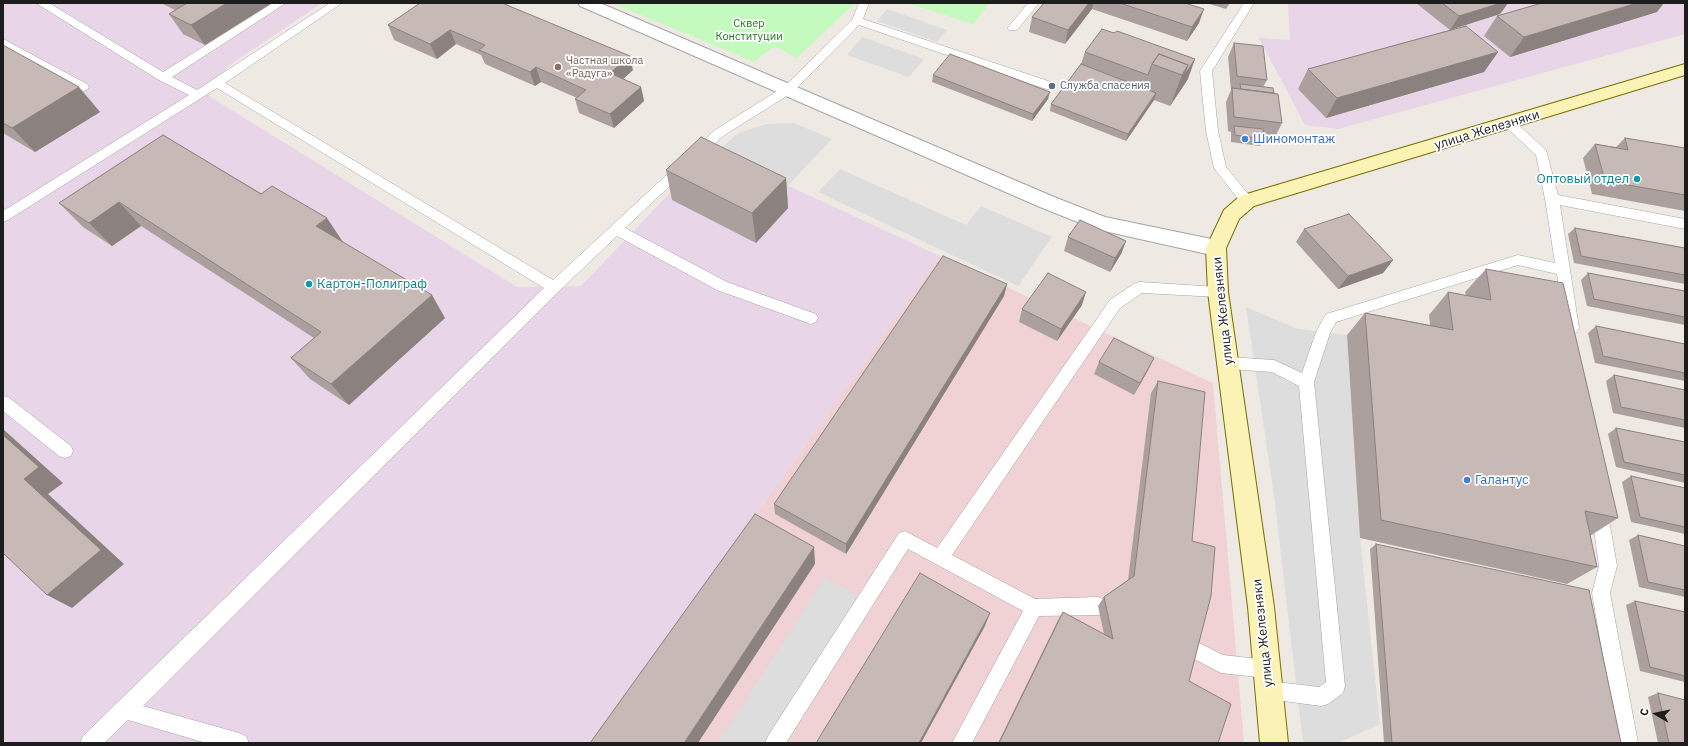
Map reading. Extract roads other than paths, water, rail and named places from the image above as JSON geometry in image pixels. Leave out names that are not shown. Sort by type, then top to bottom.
[{"type":"street","points":[[586,3],[1047,202],[1102,224],[1216,248]]},
{"type":"street","name":"улица Железняки","points":[[1274,743],[1261,607],[1229,363],[1218,292],[1216,248],[1231,215],[1247,201],[1685,69]]},
{"type":"lane","points":[[41,3],[163,77],[198,95]]},
{"type":"lane","points":[[163,77],[281,3]]},
{"type":"lane","points":[[3,217],[198,95],[336,3]]},
{"type":"lane","points":[[90,743],[554,287],[615,229],[720,133],[789,90],[857,21],[864,3]]},
{"type":"lane","points":[[1013,28],[1034,3]]},
{"type":"lane","points":[[1247,201],[1220,168],[1212,131],[1206,71],[1249,3]]},
{"type":"lane","points":[[857,21],[1047,84]]},
{"type":"lane","points":[[3,43],[83,87]]},
{"type":"lane","points":[[217,82],[554,287]]},
{"type":"lane","points":[[1509,123],[1542,153],[1552,199],[1573,340]]},
{"type":"lane","points":[[1552,199],[1685,224]]},
{"type":"lane","points":[[615,229],[722,286],[811,318]]},
{"type":"lane","points":[[1269,690],[1320,697],[1336,686],[1306,382],[1323,332],[1331,318],[1518,260],[1563,270]]},
{"type":"lane","points":[[940,558],[1115,304],[1140,287],[1218,292]]},
{"type":"lane","points":[[1229,363],[1274,366],[1306,382]]},
{"type":"lane","points":[[3,402],[65,451]]},
{"type":"lane","points":[[1597,496],[1608,566],[1601,593],[1628,743]]},
{"type":"lane","points":[[775,743],[905,540],[1034,608],[1098,606]]},
{"type":"lane","points":[[962,743],[1034,608]]},
{"type":"lane","points":[[1191,648],[1221,664],[1267,669]]},
{"type":"lane","points":[[125,710],[239,743]]},
{"type":"place","name":"Частная школа «Радуга»","points":[[558,67]]},
{"type":"place","name":"Служба спасения","points":[[1052,86]]},
{"type":"place","name":"Шиномонтаж","points":[[1245,139]]},
{"type":"place","name":"Оптовый отдел","points":[[1637,179]]},
{"type":"place","name":"Картон-Полиграф","points":[[309,284]]},
{"type":"place","name":"Галантус","points":[[1467,480]]},
{"type":"park label","name":"Сквер Конституции","points":[[749,30]]}]
